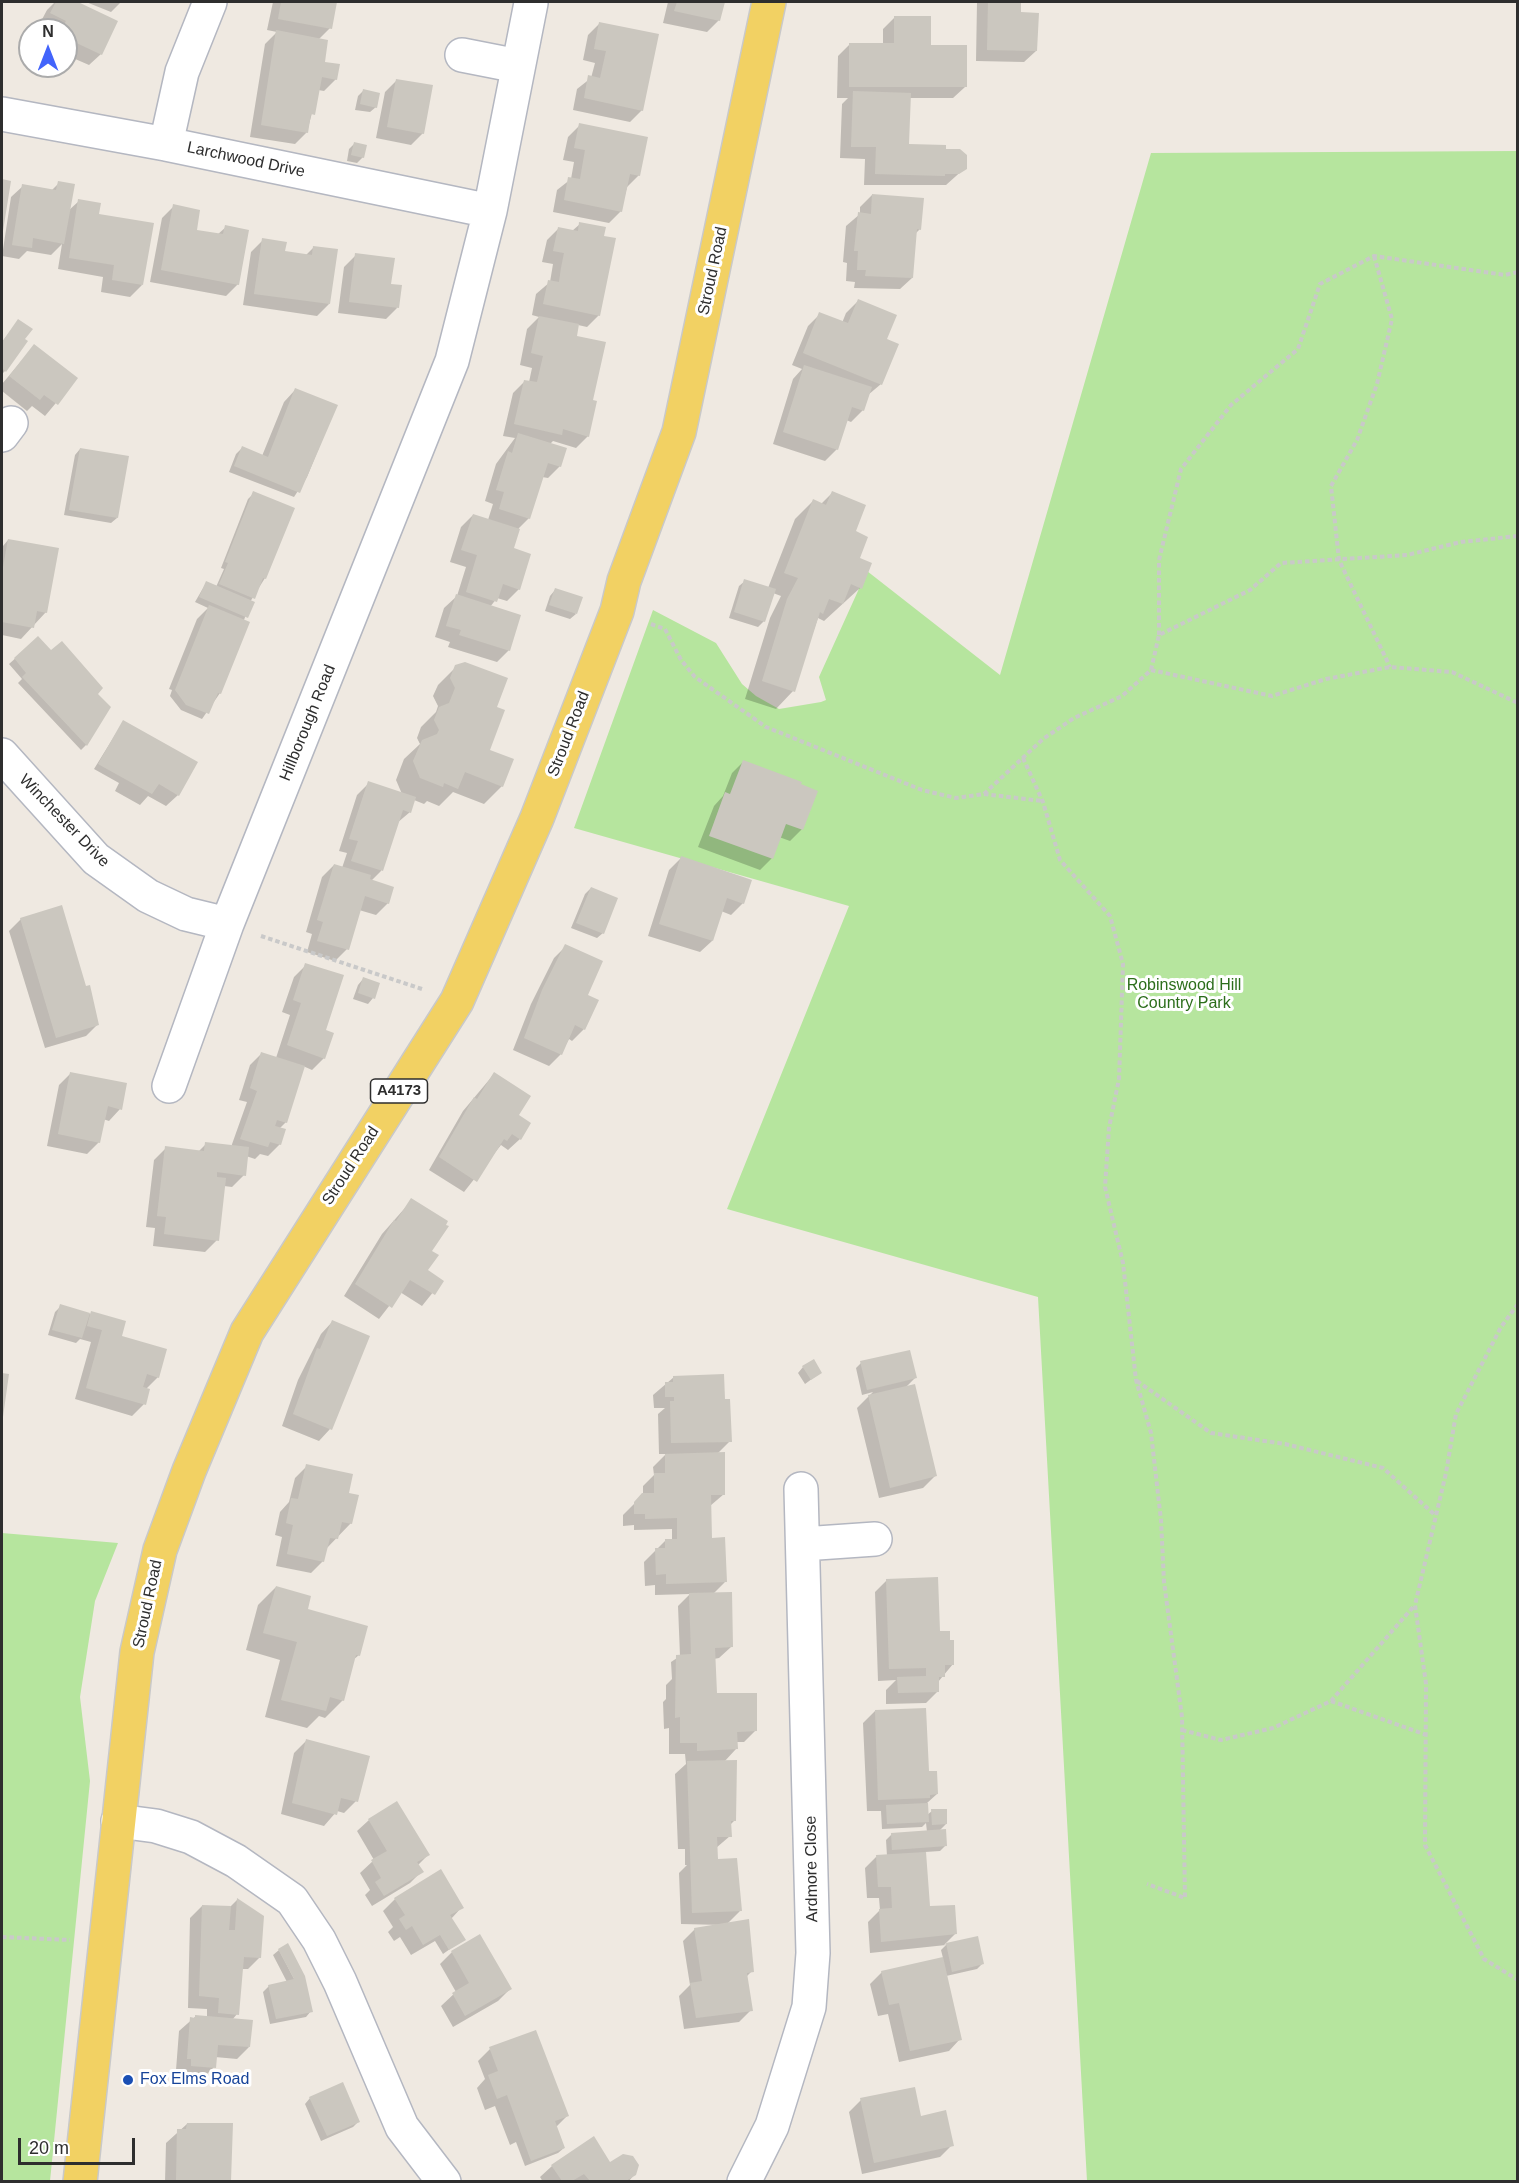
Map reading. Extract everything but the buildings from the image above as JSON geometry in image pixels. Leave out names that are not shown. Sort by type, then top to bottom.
[{"type":"main road","name":"Stroud Road","points":[[80,2181],[108,1939],[118,1821],[137,1652],[160,1550],[189,1471],[247,1332],[457,1001],[537,818],[617,611],[624,581],[679,432],[769,2]]},
{"type":"street","points":[[166,144],[182,72],[210,2]]},
{"type":"street","points":[[490,211],[531,3]]},
{"type":"street","points":[[462,55],[518,66]]},
{"type":"street","name":"Larchwood Drive","points":[[2,114],[166,144],[490,211]]},
{"type":"street","name":"Hillborough Road","points":[[169,1086],[227,924],[452,361],[490,211]]},
{"type":"street","name":"Winchester Drive","points":[[2,755],[96,859],[148,896],[186,914],[227,924]]},
{"type":"street","name":"Ardmore Close","points":[[744,2181],[772,2126],[809,2007],[813,1953],[801,1489]]},
{"type":"street","points":[[803,1544],[875,1539]]},
{"type":"street","points":[[118,1821],[156,1826],[191,1837],[236,1861],[292,1900],[320,1940],[402,2127],[444,2181]]},
{"type":"path","points":[[984,794],[1043,739],[1074,718],[1122,696],[1150,670],[1159,635],[1159,560],[1181,469],[1231,405],[1298,349],[1320,284],[1374,256],[1505,275],[1518,272]]},
{"type":"path","points":[[1374,256],[1392,319],[1377,384],[1357,440],[1331,486],[1339,560],[1390,667]]},
{"type":"path","points":[[1159,635],[1250,590],[1281,563],[1407,555],[1461,542],[1518,536]]},
{"type":"path","points":[[617,611],[665,630],[681,660],[695,677],[766,727],[922,790],[956,798],[984,794],[1043,801]]},
{"type":"path","points":[[1150,670],[1272,696],[1326,679],[1390,667],[1452,672],[1518,703]]},
{"type":"path","points":[[1023,758],[1043,801],[1060,860],[1110,916],[1123,964],[1119,1079],[1109,1128],[1105,1187],[1123,1263],[1136,1380],[1150,1433],[1182,1730],[1185,1898],[1147,1884]]},
{"type":"path","points":[[227,924],[457,1001]]},
{"type":"path","points":[[1518,1304],[1501,1327],[1456,1414],[1415,1605],[1426,1684],[1425,1845],[1484,1959],[1518,1980]]},
{"type":"path","points":[[1136,1380],[1211,1433],[1285,1444],[1383,1468],[1435,1515]]},
{"type":"path","points":[[1182,1730],[1221,1740],[1273,1728],[1331,1701],[1415,1605]]},
{"type":"path","points":[[1331,1701],[1427,1736]]},
{"type":"path","points":[[2,1937],[70,1940],[86,1936],[108,1939]]},
{"type":"green space","name":"Robinswood Hill Country Park","points":[[1517,151],[1517,2181],[1087,2181],[1038,1297],[727,1209],[849,906],[574,828],[653,610],[716,643],[742,684],[756,696],[779,709],[821,702],[826,700],[819,677],[867,571],[1000,675],[1151,153]]},
{"type":"green space","points":[[2,1533],[118,1543],[95,1601],[80,1697],[90,1781],[50,2181],[2,2181]]},
{"type":"place","name":"Fox Elms Road","points":[[128,2080]]}]
